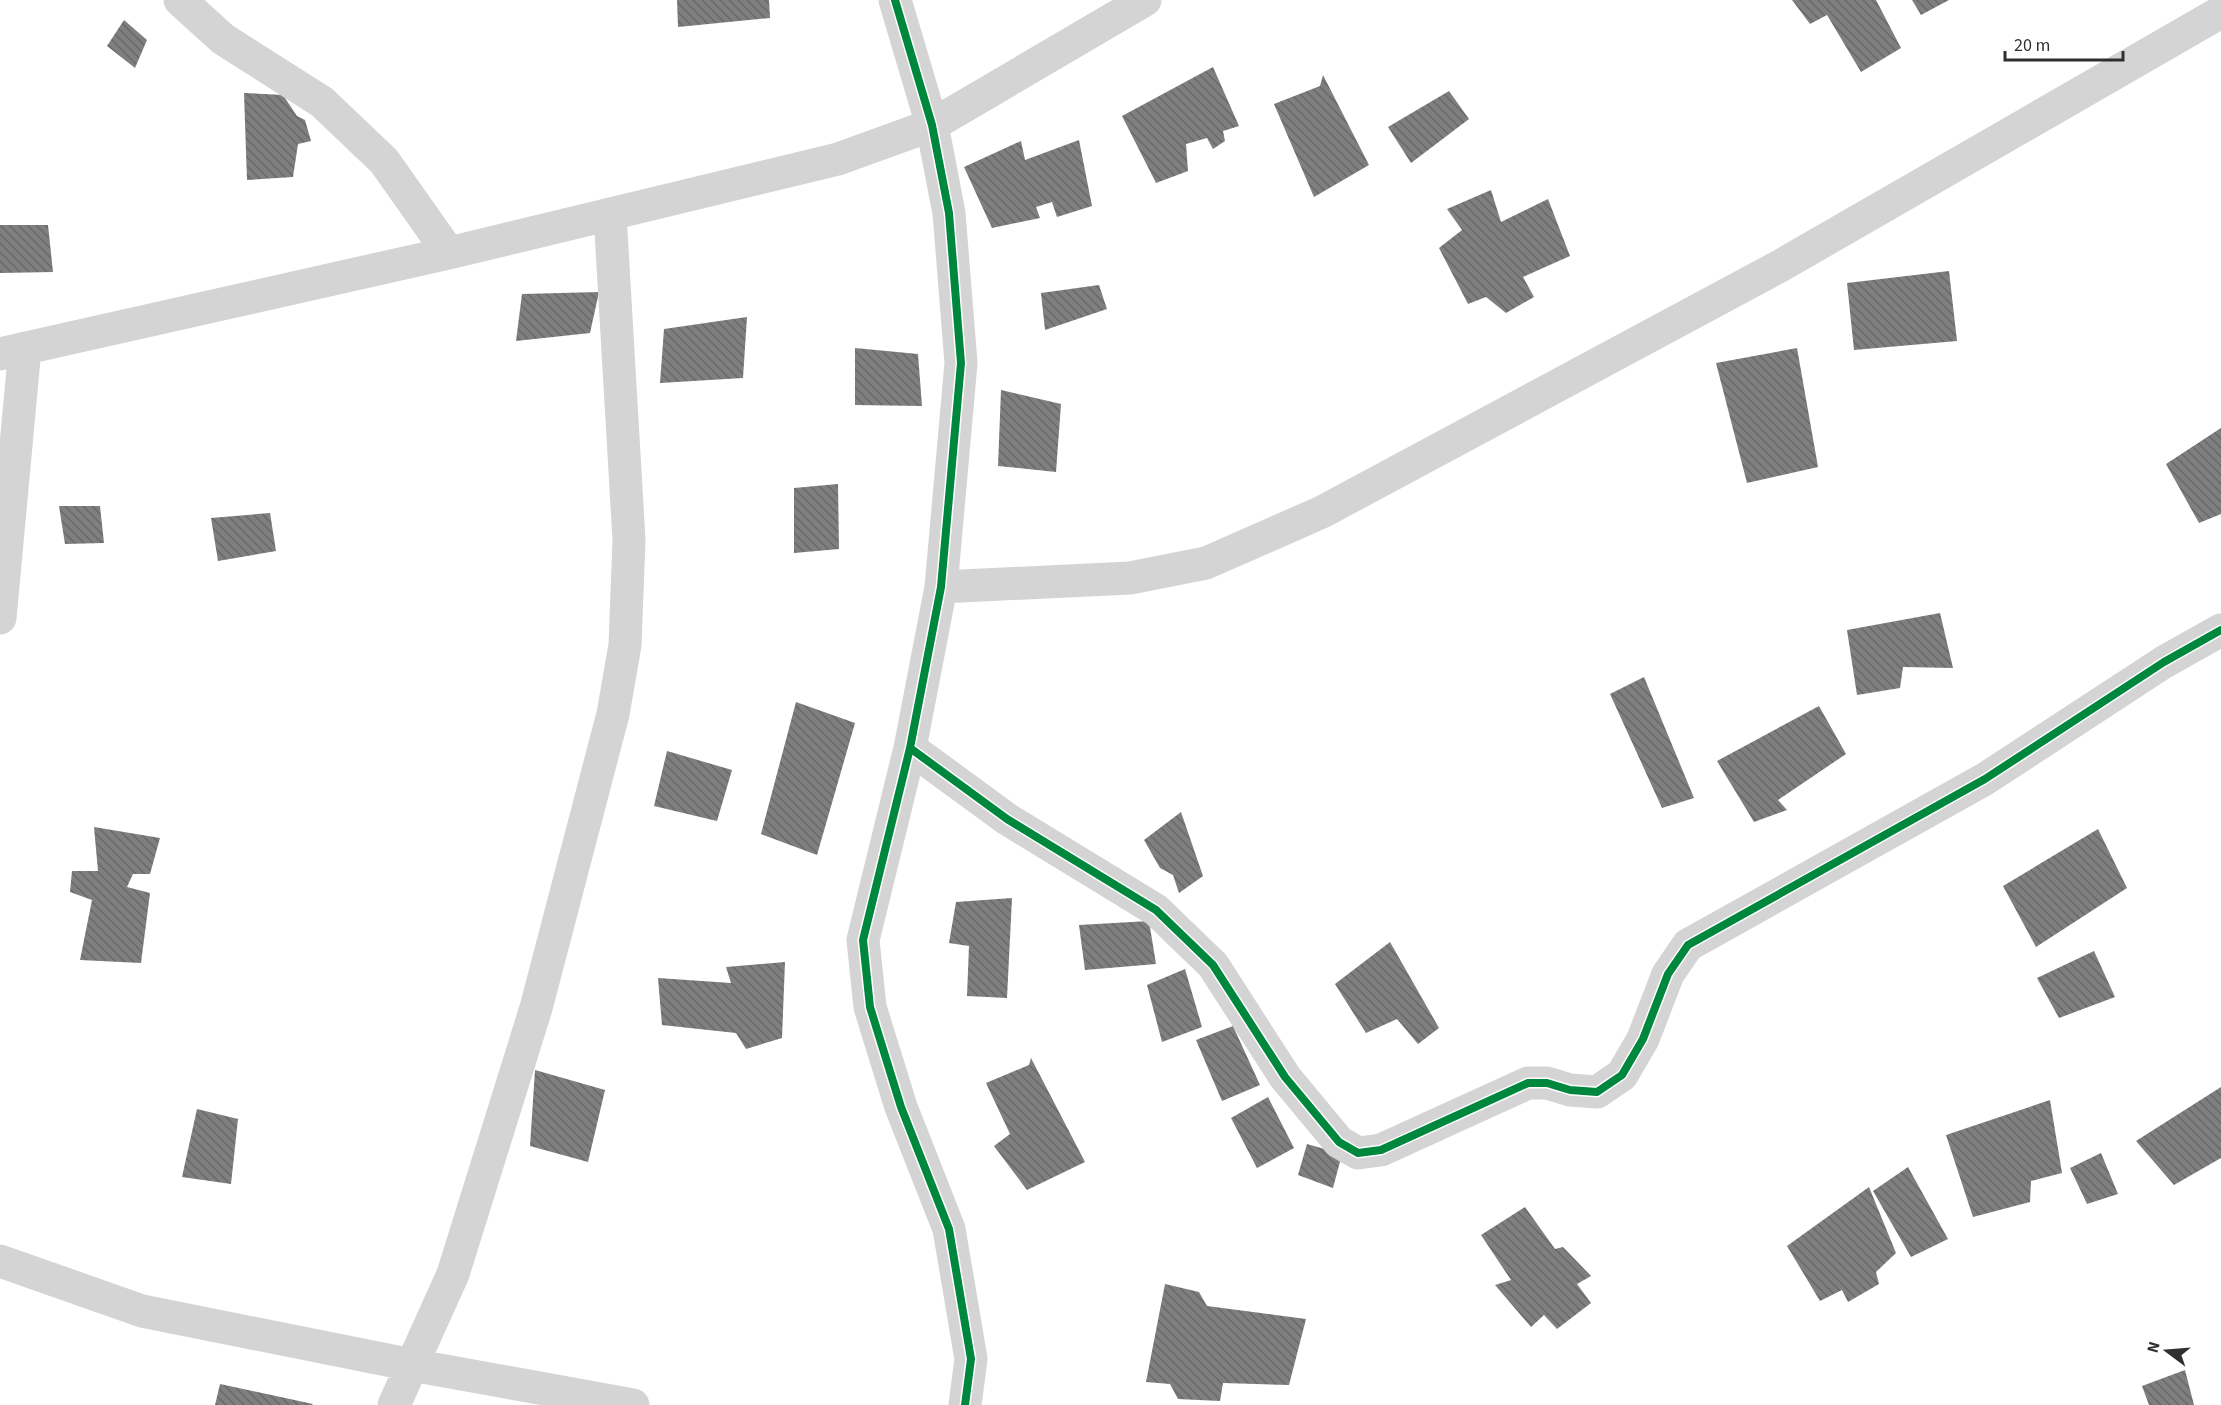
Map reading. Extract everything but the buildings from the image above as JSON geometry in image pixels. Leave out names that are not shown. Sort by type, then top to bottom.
[{"type":"street","points":[[180,0],[223,39],[322,102],[384,161],[449,253]]},
{"type":"street","points":[[895,0],[932,125],[949,213],[961,363],[940,587],[910,748],[863,940],[870,1007],[901,1107],[949,1229],[971,1359],[965,1405]]},
{"type":"street","points":[[0,618],[13,351],[449,253],[838,159],[932,125],[1145,0]]},
{"type":"street","points":[[940,587],[1130,578],[1206,563],[1312,516],[1780,266],[2221,12]]},
{"type":"street","points":[[394,1405],[453,1274],[536,1008],[613,714],[625,645],[629,540],[610,214]]},
{"type":"street","points":[[910,748],[1007,819],[1156,910],[1213,965],[1285,1077],[1339,1142],[1358,1153],[1381,1150],[1528,1083],[1547,1083],[1570,1090],[1598,1092],[1622,1075],[1643,1039],[1668,974],[1688,945],[1985,779],[2164,662],[2221,630]]},
{"type":"street","points":[[0,1261],[142,1311],[412,1365],[633,1405]]},
{"type":"cycle path","points":[[895,0],[932,125],[949,213],[961,363],[941,587],[910,748],[863,940],[870,1007],[901,1107],[949,1229],[971,1359],[965,1405]]},
{"type":"cycle path","points":[[910,748],[1007,819],[1156,910],[1213,965],[1285,1077],[1339,1142],[1358,1153],[1381,1150],[1528,1083],[1547,1083],[1570,1090],[1597,1092],[1622,1075],[1643,1039],[1668,974],[1688,945],[1985,779],[2164,662],[2221,630]]}]
